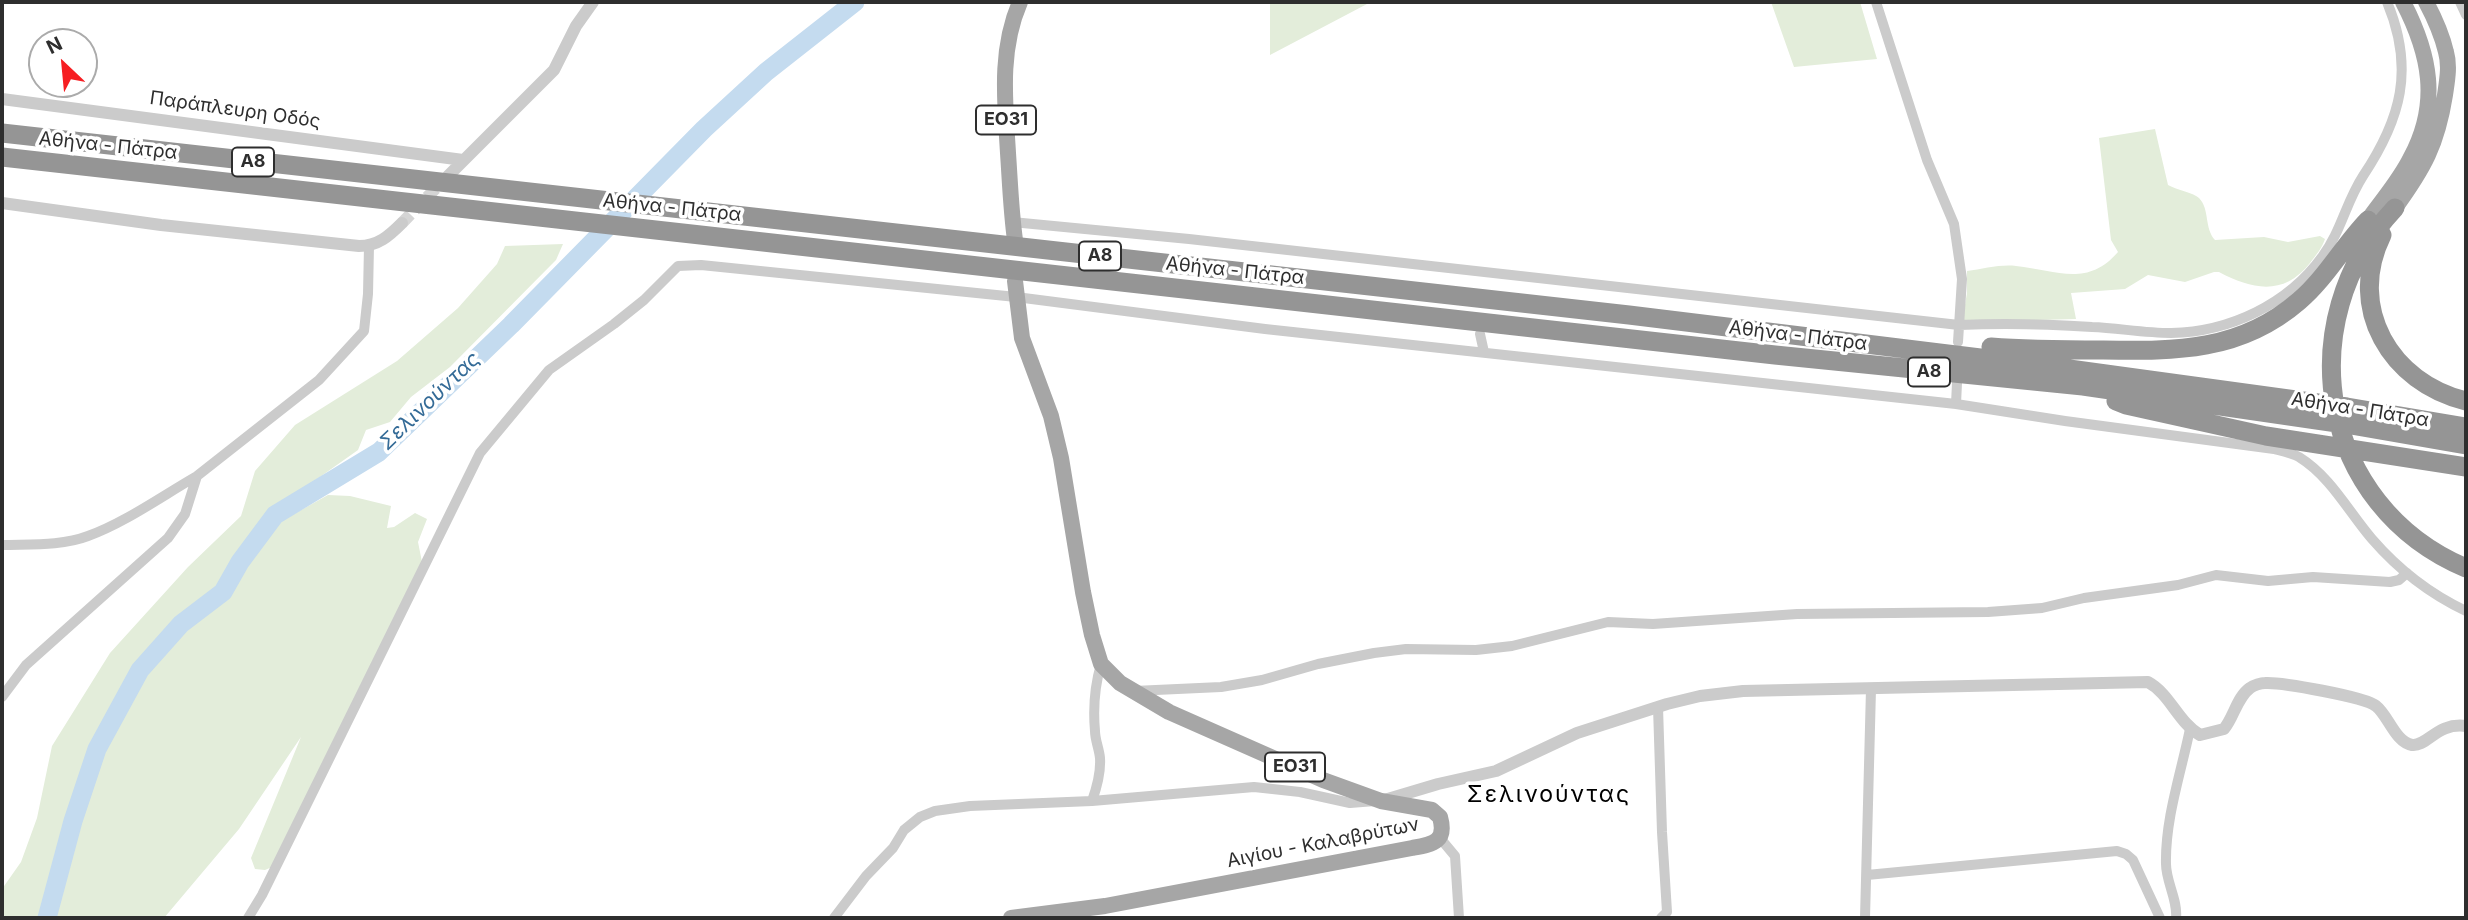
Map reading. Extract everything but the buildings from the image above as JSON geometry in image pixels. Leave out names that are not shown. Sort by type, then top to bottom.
[{"type":"highway","name":"Αθήνα - Πάτρα","points":[[2,133],[1602,312],[1906,349],[2318,412]]},
{"type":"highway","name":"Αθήνα - Πάτρα","points":[[2,157],[1907,369],[2466,427]]},
{"type":"highway","points":[[2395,208],[2378,242],[2370,272],[2371,303],[2379,334],[2396,360],[2419,381],[2447,396],[2466,401]]},
{"type":"highway","points":[[2395,208],[2367,243],[2346,283],[2336,316],[2331,349],[2333,395],[2352,460],[2376,499],[2395,521],[2418,541],[2466,568]]},
{"type":"highway","points":[[1906,349],[1955,344],[2028,350],[2169,351],[2216,345],[2260,328],[2299,301],[2316,285],[2368,220]]},
{"type":"highway","points":[[2368,220],[2340,271],[2325,323],[2321,376],[2322,394],[2330,427],[2348,473],[2387,526],[2426,557],[2466,578]]},
{"type":"highway","points":[[2083,386],[2126,405],[2266,436],[2466,467]]},
{"type":"highway","name":"Αθήνα - Πάτρα","points":[[2349,416],[2466,445]]},
{"type":"main road","name":"ΕΟ31","points":[[1015,240],[1004,76],[1009,38],[1020,2]]},
{"type":"main road","points":[[2368,220],[2410,159],[2426,120],[2429,78],[2426,57],[2420,37],[2403,2]]},
{"type":"main road","points":[[2395,208],[2424,167],[2433,146],[2448,80],[2446,52],[2426,2]]},
{"type":"main road","points":[[1016,289],[1022,338],[1051,416],[1061,458],[1083,592],[1101,664]]},
{"type":"main road","name":"Αιγίου - Καλαβρύτων","points":[[1011,918],[1105,906],[1430,845],[1440,838],[1443,832],[1440,817],[1432,810],[1381,801],[1323,780],[1169,712],[1119,682],[1101,664]]},
{"type":"street","points":[[448,176],[554,70],[576,26],[593,2]]},
{"type":"street","points":[[1876,2],[1927,160],[1954,224],[1962,279],[1958,342]]},
{"type":"street","points":[[1012,222],[1188,239],[1959,325],[2068,325],[2174,333],[2237,320],[2271,304],[2291,290],[2322,257],[2336,236],[2353,194],[2391,128],[2402,83],[2399,40],[2388,2]]},
{"type":"street","points":[[2460,2],[2466,15]]},
{"type":"street","name":"Παράπλευρη Οδός","points":[[2,99],[463,160]]},
{"type":"street","points":[[2,203],[161,225],[369,246],[388,236],[402,223]]},
{"type":"street","points":[[2,545],[58,542],[87,537],[120,521],[197,476],[319,380],[364,331],[369,246]]},
{"type":"street","points":[[248,918],[481,453],[549,370],[644,300],[678,266],[701,265],[1016,289],[1265,329],[1956,404],[2274,449],[2297,456],[2325,479],[2372,540],[2407,573],[2430,591],[2466,611]]},
{"type":"street","points":[[1465,272],[1469,292]]},
{"type":"street","points":[[1480,334],[1484,352]]},
{"type":"street","points":[[1956,404],[1957,383]]},
{"type":"street","points":[[2,697],[26,665],[168,538],[185,514],[197,476]]},
{"type":"street","points":[[1134,691],[1221,687],[1262,680],[1318,664],[1406,649],[1476,650],[1513,646],[1608,622],[1653,624],[1797,614],[1988,612],[2042,608],[2096,596],[2178,585],[2216,575],[2268,581],[2313,577],[2389,582],[2399,580],[2407,573]]},
{"type":"street","points":[[1092,801],[1098,784],[1100,759],[1094,717],[1096,680],[1101,664]]},
{"type":"street","points":[[834,918],[866,876],[893,848],[904,830],[920,817],[935,811],[1254,788],[1300,792],[1350,803],[1381,801],[1496,771],[1577,733],[1658,707],[1699,696],[1738,691],[2148,682],[2157,686],[2190,729],[2200,735],[2224,729],[2251,687],[2263,683],[2281,683],[2367,700],[2380,709],[2405,741],[2413,745],[2421,743],[2440,729],[2466,726]]},
{"type":"street","points":[[1865,918],[1871,689]]},
{"type":"street","points":[[1658,707],[1667,912],[1661,918]]},
{"type":"street","points":[[2176,918],[2166,854],[2172,806],[2190,729]]},
{"type":"street","points":[[1440,838],[1455,856],[1459,918]]},
{"type":"street","points":[[1867,875],[2117,851],[2133,860],[2160,918]]},
{"type":"green space","points":[[1270,2],[1366,2],[1367,4],[1270,55]]},
{"type":"green space","points":[[1771,2],[1860,2],[1877,59],[1794,67]]},
{"type":"green space","points":[[2155,129],[2168,185],[2199,198],[2215,240],[2264,237],[2288,242],[2320,236],[2325,239],[2300,274],[2290,281],[2268,287],[2244,283],[2219,272],[2185,282],[2148,275],[2125,289],[2071,293],[2076,319],[1962,322],[1967,293],[1967,271],[2010,266],[2058,273],[2083,273],[2095,270],[2118,252],[2111,240],[2099,138]]},
{"type":"green space","points":[[563,244],[556,260],[450,367],[411,397],[390,422],[366,430],[358,450],[279,506],[285,519],[328,495],[350,496],[391,506],[387,528],[394,527],[415,513],[427,519],[418,542],[422,562],[272,867],[265,870],[255,869],[251,858],[301,737],[239,829],[164,918],[2,918],[2,889],[21,862],[37,818],[52,746],[110,653],[188,567],[241,516],[255,471],[295,425],[397,361],[458,308],[497,264],[505,246]]},
{"type":"waterway","name":"Σελινούντας","points":[[47,918],[73,821],[97,749],[140,670],[181,624],[223,592],[240,562],[275,515],[379,452],[511,325],[704,129],[766,72],[855,2]]},
{"type":"tunnel","points":[[402,223],[443,181]]},
{"type":"district","name":"Σελινούντας","points":[[1549,795]]}]
